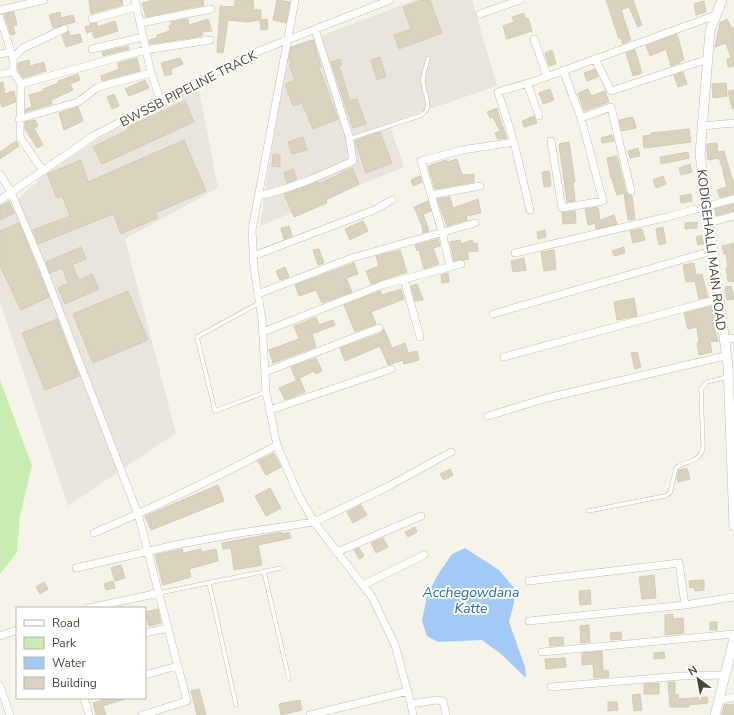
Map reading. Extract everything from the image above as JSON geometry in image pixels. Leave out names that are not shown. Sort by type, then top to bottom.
[{"type":"street","points":[[0,10],[44,0]]},
{"type":"street","points":[[295,0],[252,230],[253,256],[262,332],[266,392],[277,445],[298,494],[314,522],[372,597],[395,645],[408,691],[412,715]]},
{"type":"street","name":"BWSSB PIPELINE TRACK","points":[[0,200],[95,136],[249,55],[390,0]]},
{"type":"street","points":[[480,14],[520,0]]},
{"type":"street","name":"KODIGEHALLI MAIN ROAD","points":[[722,0],[710,31],[700,154],[725,356],[731,365],[728,377],[733,454],[734,526]]},
{"type":"street","points":[[92,19],[136,4],[151,73],[161,101]]},
{"type":"street","points":[[140,23],[211,9]]},
{"type":"street","points":[[530,210],[514,142],[498,92],[547,76],[716,15]]},
{"type":"street","points":[[0,18],[12,55],[12,72],[21,84],[19,119],[20,137],[43,171]]},
{"type":"street","points":[[0,54],[12,55],[23,48],[64,29]]},
{"type":"street","points":[[258,196],[276,192],[319,176],[353,161],[349,139],[315,29]]},
{"type":"street","points":[[92,49],[143,37]]},
{"type":"street","points":[[534,39],[547,76]]},
{"type":"street","points":[[21,84],[146,50],[210,40]]},
{"type":"street","points":[[595,59],[611,91],[708,58]]},
{"type":"street","points":[[551,141],[562,208],[603,202],[581,118],[563,70]]},
{"type":"street","points":[[0,74],[12,72]]},
{"type":"street","points":[[19,119],[78,102],[98,87],[151,73]]},
{"type":"street","points":[[527,83],[539,116]]},
{"type":"street","points":[[581,118],[611,107],[631,191]]},
{"type":"street","points":[[702,126],[734,123]]},
{"type":"street","points":[[450,266],[442,232],[421,161],[462,150],[514,142]]},
{"type":"street","points":[[0,174],[11,192],[41,263],[138,514],[148,551],[186,701],[142,715]]},
{"type":"street","points":[[431,195],[480,186]]},
{"type":"street","points":[[515,253],[734,199]]},
{"type":"street","points":[[253,256],[374,210],[392,200]]},
{"type":"street","points":[[708,223],[734,216]]},
{"type":"street","points":[[258,294],[352,258],[475,223]]},
{"type":"street","points":[[493,314],[712,251]]},
{"type":"street","points":[[262,332],[382,285],[462,264]]},
{"type":"street","points":[[404,279],[420,337]]},
{"type":"street","points":[[504,357],[718,299]]},
{"type":"street","points":[[265,372],[379,328]]},
{"type":"street","points":[[723,340],[734,338]]},
{"type":"street","points":[[488,416],[546,398],[725,356]]},
{"type":"street","points":[[270,410],[391,369]]},
{"type":"street","points":[[94,533],[231,470],[277,445]]},
{"type":"street","points":[[76,568],[148,551],[240,533],[314,522],[389,486],[451,452]]},
{"type":"street","points":[[337,552],[421,516]]},
{"type":"street","points":[[363,585],[424,555]]},
{"type":"street","points":[[529,581],[679,563],[685,604]]},
{"type":"street","points":[[94,607],[159,593]]},
{"type":"street","points":[[529,621],[685,604],[734,597]]},
{"type":"street","points":[[146,633],[168,628]]},
{"type":"street","points":[[0,636],[16,630]]},
{"type":"street","points":[[542,652],[734,634]]},
{"type":"street","points":[[715,715],[734,639]]},
{"type":"street","points":[[146,674],[178,666]]},
{"type":"street","points":[[551,688],[682,676],[726,675]]},
{"type":"street","points":[[0,686],[10,715]]},
{"type":"street","points":[[310,715],[408,691]]},
{"type":"street","points":[[719,701],[734,697]]},
{"type":"street","points":[[84,699],[89,715]]},
{"type":"street","points":[[411,704],[442,701],[446,715]]},
{"type":"lane","points":[[349,139],[427,112],[428,107],[423,80],[428,58]]},
{"type":"lane","points":[[259,303],[197,336],[215,410],[266,392]]},
{"type":"lane","points":[[588,511],[665,496],[670,493],[676,468],[698,459],[701,455],[703,448],[701,389],[707,382],[728,377]]},
{"type":"lane","points":[[159,593],[281,568]]},
{"type":"lane","points":[[264,572],[289,678]]},
{"type":"lane","points":[[209,583],[236,705]]},
{"type":"shaded area","points":[[415,0],[472,0],[497,86],[389,123],[404,167],[260,226],[286,49]]},
{"type":"shaded area","points":[[198,85],[218,188],[125,239],[176,433],[68,506],[0,302],[0,216],[44,175],[98,139]]},
{"type":"green space","points":[[0,380],[32,466],[20,516],[17,552],[0,574]]},
{"type":"water","name":"Acchegowdana Katte","points":[[465,548],[499,570],[514,588],[514,603],[509,622],[525,667],[526,678],[501,654],[482,640],[438,642],[427,636],[422,621],[427,596],[437,576],[452,554]]},
{"type":"building","points":[[89,0],[122,0],[123,5],[91,14]]},
{"type":"building","points":[[154,0],[203,0],[204,5],[146,17],[142,3]]},
{"type":"building","points":[[235,0],[253,0],[254,10],[261,10],[261,20],[267,19],[268,29],[261,30],[260,20],[247,22],[228,20],[223,53],[217,52],[220,6],[234,7]]},
{"type":"building","points":[[277,0],[290,2],[286,23],[273,20]]},
{"type":"building","points":[[422,0],[430,0],[442,33],[399,49],[394,35],[411,29],[403,7]]},
{"type":"building","points":[[606,0],[633,0],[642,25],[638,27],[629,7],[621,10],[631,40],[623,44],[621,38],[619,39]]},
{"type":"building","points":[[704,1],[706,12],[696,15],[694,4]]},
{"type":"building","points":[[14,12],[17,25],[13,26],[15,34],[11,35],[4,14]]},
{"type":"building","points":[[60,12],[61,18],[73,15],[75,22],[53,28],[49,15]]},
{"type":"building","points":[[524,13],[525,19],[528,18],[532,31],[507,39],[503,26],[514,22],[512,17]]},
{"type":"building","points":[[188,19],[189,25],[208,19],[212,31],[202,32],[203,35],[197,37],[150,44],[149,40],[157,38],[157,35],[170,31],[169,26],[172,25],[171,22]]},
{"type":"building","points":[[727,19],[732,29],[734,28],[734,66],[728,67],[727,59],[731,58],[726,43],[715,47],[720,23]]},
{"type":"building","points":[[115,21],[118,31],[94,38],[92,31],[87,33],[85,27],[90,26],[90,23],[97,23],[97,27]]},
{"type":"building","points":[[69,31],[70,36],[80,34],[82,42],[66,47],[62,36]]},
{"type":"building","points":[[677,34],[684,60],[671,66],[666,49],[650,56],[646,46]]},
{"type":"building","points":[[313,40],[321,67],[319,68],[338,119],[313,129],[302,103],[293,106],[285,84],[295,80],[289,65],[291,64],[289,59],[291,47]]},
{"type":"building","points":[[128,46],[129,49],[103,56],[102,52]]},
{"type":"building","points":[[552,50],[556,64],[549,66],[545,53]]},
{"type":"building","points":[[635,50],[642,73],[633,76],[626,53]]},
{"type":"building","points":[[380,57],[386,77],[377,80],[371,60]]},
{"type":"building","points":[[137,58],[140,71],[102,81],[101,76],[119,69],[118,63]]},
{"type":"building","points":[[180,58],[183,64],[171,69],[172,74],[165,76],[161,63]]},
{"type":"building","points":[[340,59],[342,65],[339,66],[350,101],[357,99],[366,124],[353,128],[331,62]]},
{"type":"building","points":[[29,60],[30,66],[44,62],[46,71],[23,78],[18,70],[18,63]]},
{"type":"building","points":[[595,69],[598,77],[587,81],[584,73]]},
{"type":"building","points":[[683,72],[687,84],[678,87],[674,75]]},
{"type":"building","points":[[78,74],[80,80],[70,84],[73,90],[51,100],[52,104],[25,112],[26,109],[32,107],[29,95],[44,91],[43,89],[59,83],[58,81]]},
{"type":"building","points":[[145,80],[149,88],[129,96],[125,89]]},
{"type":"building","points":[[3,82],[5,94],[14,91],[16,102],[2,107],[0,101],[0,83]]},
{"type":"building","points":[[726,83],[727,96],[713,98],[712,84]]},
{"type":"building","points":[[550,89],[554,100],[543,104],[539,93]]},
{"type":"building","points":[[588,89],[591,96],[605,91],[609,102],[584,111],[578,93]]},
{"type":"building","points":[[734,90],[734,108],[732,108],[728,91]]},
{"type":"building","points":[[114,94],[119,106],[112,109],[107,97]]},
{"type":"building","points":[[185,101],[194,122],[102,164],[93,147],[128,130],[127,127]]},
{"type":"building","points":[[78,107],[83,121],[64,130],[59,113]]},
{"type":"building","points":[[497,108],[507,138],[498,139],[495,133],[500,131],[493,117],[490,118],[487,112]]},
{"type":"building","points":[[534,116],[537,123],[524,127],[522,121]]},
{"type":"building","points":[[633,117],[636,128],[622,131],[619,120]]},
{"type":"building","points":[[35,120],[38,126],[34,128],[43,145],[37,148],[25,129],[25,122]]},
{"type":"building","points":[[689,129],[691,142],[644,148],[643,136],[652,135],[651,133]]},
{"type":"building","points":[[380,132],[392,163],[366,173],[355,141]]},
{"type":"building","points":[[612,135],[614,141],[602,143],[601,138]]},
{"type":"building","points":[[303,137],[307,150],[292,154],[288,142]]},
{"type":"building","points":[[184,140],[206,191],[155,213],[157,218],[121,234],[113,214],[38,244],[33,230],[70,216],[62,196],[57,198],[47,174],[81,160],[88,182]]},
{"type":"building","points":[[16,141],[19,146],[0,159],[0,152]]},
{"type":"building","points":[[569,142],[575,182],[573,182],[575,201],[567,202],[559,144]]},
{"type":"building","points":[[717,143],[718,152],[724,151],[734,185],[734,194],[720,198],[717,190],[727,187],[724,172],[719,158],[708,160],[707,152],[707,144]]},
{"type":"building","points":[[638,148],[640,156],[630,158],[628,151]]},
{"type":"building","points":[[688,152],[689,158],[661,164],[660,157]]},
{"type":"building","points":[[273,154],[280,155],[280,167],[272,166]]},
{"type":"building","points":[[617,156],[626,192],[632,196],[635,219],[628,220],[624,193],[617,195],[611,179],[607,158]]},
{"type":"building","points":[[457,159],[462,175],[474,174],[474,182],[435,189],[428,166],[446,160],[447,162]]},
{"type":"building","points":[[690,164],[692,172],[681,175],[679,168]]},
{"type":"building","points":[[352,168],[359,184],[326,200],[327,203],[294,217],[284,194],[318,182],[319,184]]},
{"type":"building","points":[[293,169],[297,179],[287,183],[284,173]]},
{"type":"building","points":[[549,171],[551,186],[544,187],[542,172]]},
{"type":"building","points":[[420,176],[422,182],[413,186],[411,180]]},
{"type":"building","points":[[663,176],[666,184],[656,188],[653,180]]},
{"type":"building","points":[[691,194],[692,201],[681,203],[680,196]]},
{"type":"building","points":[[450,197],[453,208],[478,199],[481,213],[466,216],[467,220],[447,226],[437,199]]},
{"type":"building","points":[[9,201],[14,213],[0,220],[0,206]]},
{"type":"building","points":[[428,201],[431,211],[423,214],[429,231],[423,233],[422,226],[414,207]]},
{"type":"building","points":[[734,204],[734,211],[716,216],[715,209]]},
{"type":"building","points":[[598,207],[600,220],[614,215],[617,224],[596,229],[595,223],[588,225],[585,209]]},
{"type":"building","points":[[575,211],[576,223],[563,224],[562,213]]},
{"type":"building","points":[[363,221],[368,231],[350,240],[345,229]]},
{"type":"building","points":[[697,222],[697,228],[685,229],[685,223]]},
{"type":"building","points":[[19,223],[49,297],[21,310],[0,266],[0,231]]},
{"type":"building","points":[[289,226],[292,236],[284,239],[281,228]]},
{"type":"building","points":[[663,227],[666,243],[659,245],[656,229]]},
{"type":"building","points":[[642,229],[645,240],[633,243],[630,231]]},
{"type":"building","points":[[545,230],[546,237],[538,239],[537,232]]},
{"type":"building","points":[[702,235],[704,244],[698,245],[696,237]]},
{"type":"building","points":[[438,239],[440,246],[433,248],[439,264],[424,269],[419,250],[417,251],[415,245]]},
{"type":"building","points":[[460,240],[461,244],[472,240],[474,244],[477,243],[478,251],[467,252],[469,259],[454,261],[450,242]]},
{"type":"building","points":[[734,243],[734,281],[731,282],[728,281],[726,253],[724,254],[722,246]]},
{"type":"building","points":[[81,247],[86,259],[72,265],[79,280],[92,274],[99,289],[65,304],[58,288],[68,283],[62,268],[50,273],[46,262]]},
{"type":"building","points":[[624,247],[625,253],[614,256],[612,251]]},
{"type":"building","points":[[319,249],[324,263],[318,265],[313,250]]},
{"type":"building","points":[[400,250],[407,272],[371,284],[366,271],[379,266],[376,256]]},
{"type":"building","points":[[554,250],[556,269],[544,271],[541,252]]},
{"type":"building","points":[[524,258],[526,270],[513,272],[511,261]]},
{"type":"building","points":[[354,263],[358,274],[346,278],[352,292],[322,303],[316,290],[299,296],[295,285]]},
{"type":"building","points":[[694,263],[696,275],[702,274],[708,297],[699,299],[695,281],[686,282],[683,265]]},
{"type":"building","points":[[285,267],[289,277],[280,280],[276,271]]},
{"type":"building","points":[[448,273],[449,282],[442,283],[441,275]]},
{"type":"building","points":[[417,284],[423,300],[415,301],[411,286]]},
{"type":"building","points":[[731,286],[734,299],[727,300],[725,287]]},
{"type":"building","points":[[401,289],[404,299],[371,312],[376,324],[355,332],[344,305],[380,291],[382,295]]},
{"type":"building","points":[[128,291],[148,340],[93,363],[73,314]]},
{"type":"building","points":[[634,298],[637,316],[617,320],[614,302]]},
{"type":"building","points":[[712,306],[716,322],[713,323],[718,341],[710,342],[712,352],[699,355],[697,327],[688,329],[684,313]]},
{"type":"building","points":[[316,317],[319,325],[333,320],[335,325],[312,334],[316,347],[273,363],[269,350],[299,339],[294,326]]},
{"type":"building","points":[[57,319],[79,376],[45,390],[22,333]]},
{"type":"building","points":[[384,329],[392,348],[405,343],[408,353],[417,351],[419,360],[404,364],[403,360],[388,365],[380,346],[345,361],[340,348],[381,333]]},
{"type":"building","points":[[637,352],[641,367],[635,369],[631,353]]},
{"type":"building","points":[[316,358],[322,371],[316,374],[314,371],[296,380],[291,367]]},
{"type":"building","points":[[300,379],[305,392],[285,400],[279,388]]},
{"type":"building","points":[[274,453],[281,467],[266,475],[258,461]]},
{"type":"building","points":[[687,468],[690,479],[678,482],[677,477],[679,470]]},
{"type":"building","points":[[450,469],[453,475],[444,480],[440,474]]},
{"type":"building","points":[[218,485],[224,501],[151,530],[145,516]]},
{"type":"building","points":[[270,488],[281,508],[266,516],[255,496]]},
{"type":"building","points":[[361,505],[367,515],[353,523],[347,512]]},
{"type":"building","points":[[415,527],[417,532],[408,537],[405,532]]},
{"type":"building","points":[[282,532],[283,534],[289,532],[291,538],[258,545],[262,565],[234,570],[231,548],[223,549],[222,543]]},
{"type":"building","points":[[383,538],[388,547],[376,553],[371,543]]},
{"type":"building","points":[[359,548],[364,556],[359,559],[354,550]]},
{"type":"building","points":[[182,549],[183,553],[201,549],[202,552],[216,549],[218,561],[189,569],[191,577],[163,585],[155,555]]},
{"type":"building","points":[[121,565],[125,578],[115,581],[111,568]]},
{"type":"building","points":[[654,575],[656,598],[642,599],[639,577]]},
{"type":"building","points":[[704,580],[704,590],[695,591],[694,587],[690,588],[689,581]]},
{"type":"building","points":[[113,581],[115,588],[106,590],[104,584]]},
{"type":"building","points":[[44,582],[48,589],[40,594],[36,587]]},
{"type":"building","points":[[590,590],[591,604],[580,605],[579,591]]},
{"type":"building","points":[[158,609],[161,623],[149,626],[146,612]]},
{"type":"building","points":[[673,614],[673,619],[683,618],[684,633],[665,635],[665,615]]},
{"type":"building","points":[[710,622],[717,622],[717,630],[710,630]]},
{"type":"building","points":[[589,625],[590,642],[581,643],[580,626]]},
{"type":"building","points":[[621,632],[622,639],[611,640],[610,633]]},
{"type":"building","points":[[563,637],[564,645],[550,646],[549,638]]},
{"type":"building","points":[[602,651],[603,671],[608,670],[609,677],[594,678],[593,664],[582,665],[582,653]]},
{"type":"building","points":[[664,652],[665,658],[654,659],[654,653]]},
{"type":"building","points":[[565,658],[566,667],[546,669],[545,659]]},
{"type":"building","points":[[668,682],[675,682],[675,695],[678,694],[679,699],[707,697],[708,703],[689,705],[689,707],[670,707]]},
{"type":"building","points":[[659,683],[659,694],[644,694],[644,684]]},
{"type":"building","points":[[199,689],[206,715],[197,715],[191,691]]},
{"type":"building","points":[[640,694],[642,710],[634,711],[632,695]]},
{"type":"building","points":[[125,699],[103,706],[106,715],[96,715],[93,703],[103,700]]},
{"type":"building","points":[[300,700],[302,710],[281,715],[279,704]]},
{"type":"building","points":[[608,702],[617,702],[618,710],[608,711]]},
{"type":"building","points":[[734,704],[734,714],[722,715],[724,705]]}]
